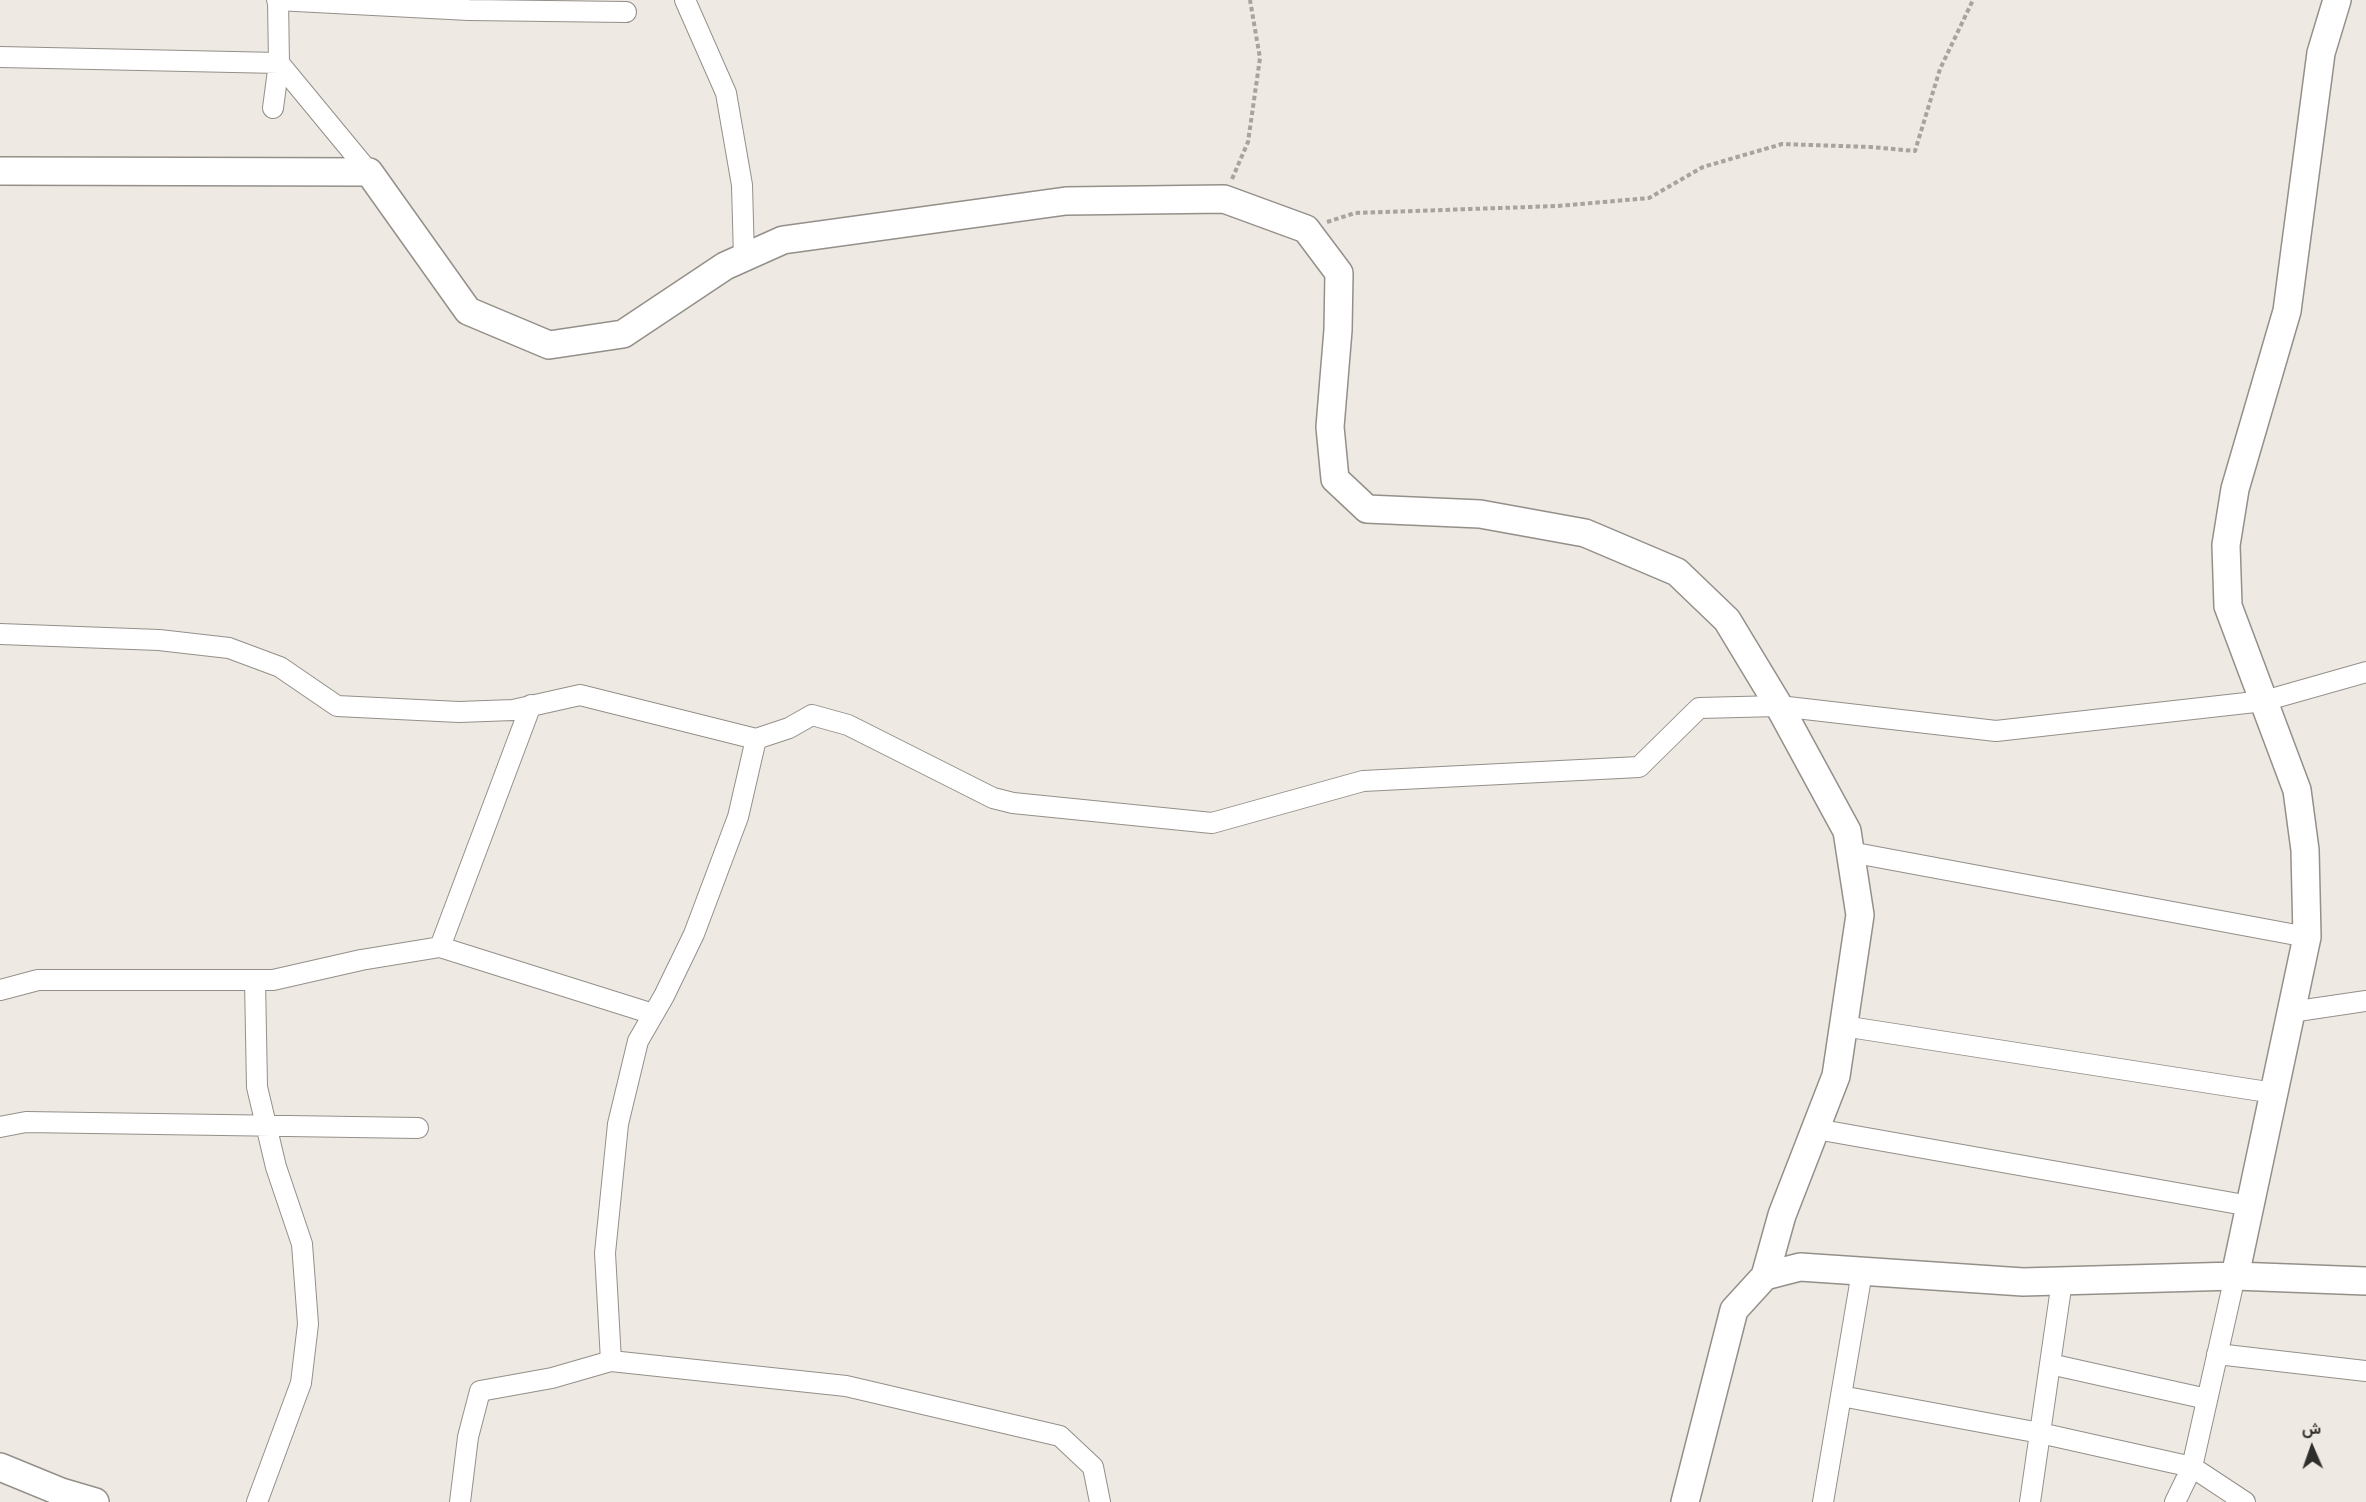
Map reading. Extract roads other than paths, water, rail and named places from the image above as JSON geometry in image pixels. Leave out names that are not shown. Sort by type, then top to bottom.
[{"type":"street","points":[[273,108],[279,63],[277,0],[626,12]]},
{"type":"street","points":[[685,0],[726,93],[742,185],[744,258]]},
{"type":"street","points":[[2175,1502],[2192,1467],[2307,937],[2305,850],[2297,790],[2228,606],[2226,545],[2235,489],[2287,311],[2321,53],[2337,0]]},
{"type":"street","points":[[0,57],[279,63],[369,172],[468,311],[549,345],[623,334],[724,266],[783,240],[1066,201],[1224,199],[1306,229],[1339,273],[1338,330],[1330,427],[1335,479],[1367,509],[1480,514],[1585,533],[1677,572],[1727,620],[1779,706],[1847,831],[1860,915],[1836,1076],[1782,1215],[1765,1276],[1734,1310],[1685,1502]]},
{"type":"street","points":[[0,171],[369,172]]},
{"type":"street","points":[[0,634],[159,640],[229,648],[280,667],[337,706],[459,712],[513,710],[580,695],[756,739],[789,728],[812,716],[848,725],[993,798],[1013,803],[1212,823],[1363,781],[1639,767],[1699,708],[1779,706],[1996,731],[2264,701],[2366,672]]},
{"type":"street","points":[[440,947],[531,705]]},
{"type":"street","points":[[611,1361],[605,1253],[618,1124],[638,1041],[694,934],[738,817],[756,739]]},
{"type":"street","points":[[1850,852],[2307,937]]},
{"type":"street","points":[[0,990],[38,980],[273,980],[361,960],[440,947],[653,1014]]},
{"type":"street","points":[[255,980],[257,1088],[276,1167],[302,1244],[308,1324],[301,1383],[257,1502]]},
{"type":"street","points":[[2291,1012],[2366,1001]]},
{"type":"street","points":[[1844,1026],[2274,1093]]},
{"type":"street","points":[[0,1127],[26,1122],[418,1128]]},
{"type":"street","points":[[1816,1129],[2250,1206]]},
{"type":"street","points":[[1765,1276],[1800,1268],[2024,1282],[2235,1276],[2366,1281]]},
{"type":"street","points":[[1828,1501],[1841,1395],[1862,1272]]},
{"type":"street","points":[[2030,1502],[2062,1281]]},
{"type":"street","points":[[2217,1354],[2366,1371]]},
{"type":"street","points":[[460,1502],[468,1437],[480,1391],[552,1378],[611,1361],[846,1386],[1060,1436],[1093,1467],[1100,1502]]},
{"type":"street","points":[[2050,1364],[2207,1399]]},
{"type":"street","points":[[1841,1395],[2040,1433],[2192,1467],[2245,1502]]},
{"type":"street","points":[[0,1467],[61,1492],[95,1502]]}]
